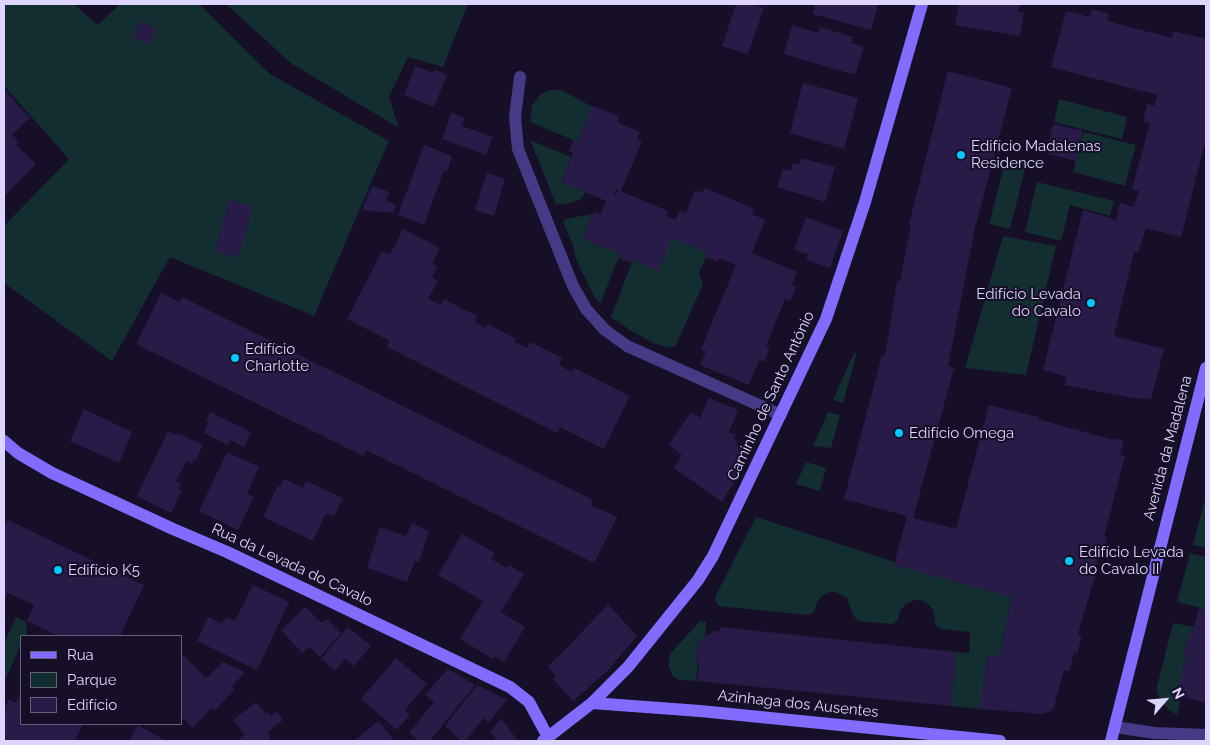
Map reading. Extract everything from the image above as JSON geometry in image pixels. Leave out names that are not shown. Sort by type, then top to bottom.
[{"type":"street","name":"Caminho de Santo António","points":[[546,739],[592,703],[628,667],[698,580],[713,556],[782,414],[829,310],[865,202],[922,4]]},
{"type":"street","points":[[520,77],[514,117],[518,149],[573,286],[586,309],[605,330],[627,346],[782,414]]},
{"type":"street","name":"Avenida da Madalena","points":[[1111,741],[1206,368]]},
{"type":"street","name":"Rua da Levada do Cavalo","points":[[4,442],[18,453],[52,473],[202,541],[510,686],[529,702],[546,739]]},
{"type":"street","name":"Azinhaga dos Ausentes","points":[[592,703],[700,711],[1000,741]]},
{"type":"street","points":[[1115,727],[1154,733],[1206,735]]},
{"type":"green space","points":[[4,4],[74,4],[98,25],[120,4],[199,4],[270,74],[389,141],[314,316],[170,257],[112,361],[4,283],[4,226],[69,159],[4,86]]},
{"type":"green space","points":[[226,4],[468,4],[443,67],[408,57],[389,97],[399,128],[292,64]]},
{"type":"green space","points":[[549,90],[561,90],[593,107],[578,142],[530,122],[532,105],[540,95]]},
{"type":"green space","points":[[1059,99],[1127,117],[1122,139],[1054,122]]},
{"type":"green space","points":[[1084,132],[1136,145],[1125,186],[1073,172]]},
{"type":"green space","points":[[530,140],[571,157],[561,182],[586,192],[580,200],[566,204],[556,204]]},
{"type":"green space","points":[[1006,159],[1026,165],[1010,229],[989,224]]},
{"type":"green space","points":[[1037,182],[1114,201],[1110,216],[1070,205],[1061,241],[1025,232]]},
{"type":"green space","points":[[593,214],[583,239],[620,254],[600,304],[594,296],[576,259],[573,245],[563,222],[565,219]]},
{"type":"green space","points":[[1003,236],[1056,246],[1026,375],[965,368]]},
{"type":"green space","points":[[672,238],[706,252],[704,256],[706,257],[699,273],[703,284],[676,345],[670,348],[653,343],[611,317],[633,260]]},
{"type":"green space","points":[[854,353],[857,353],[843,403],[833,400]]},
{"type":"green space","points":[[828,412],[840,415],[831,448],[813,446]]},
{"type":"green space","points":[[806,462],[826,468],[820,491],[796,484]]},
{"type":"green space","points":[[1206,495],[1206,548],[1193,545]]},
{"type":"green space","points":[[756,517],[895,562],[894,564],[1012,597],[1000,656],[980,709],[951,706],[956,652],[969,653],[970,632],[941,629],[935,624],[934,611],[923,601],[914,600],[906,604],[900,611],[898,620],[893,624],[858,621],[853,615],[847,598],[835,592],[822,596],[816,604],[814,612],[808,615],[718,606],[715,600],[716,595]]},
{"type":"green space","points":[[1190,553],[1206,557],[1205,609],[1177,602]]},
{"type":"green space","points":[[16,617],[26,622],[27,633],[26,635],[20,635],[20,647],[4,682],[4,644]]},
{"type":"green space","points":[[700,621],[706,622],[705,636],[697,645],[696,660],[698,665],[696,681],[679,680],[673,676],[668,665],[670,654]]},
{"type":"green space","points":[[1173,623],[1194,627],[1192,634],[1189,634],[1184,654],[1187,655],[1177,695],[1181,697],[1177,715],[1168,709],[1156,691]]},
{"type":"building","points":[[736,4],[752,4],[764,8],[748,54],[722,46]]},
{"type":"building","points":[[815,4],[878,4],[871,30],[813,14]]},
{"type":"building","points":[[959,4],[1020,4],[1018,12],[1024,13],[1020,36],[955,25]]},
{"type":"building","points":[[1092,9],[1109,14],[1107,21],[1172,38],[1173,31],[1206,39],[1206,138],[1181,237],[1146,228],[1138,253],[1134,252],[1114,336],[1164,349],[1151,399],[1133,398],[1064,385],[1067,377],[1043,370],[1083,210],[1116,220],[1120,203],[1134,207],[1139,191],[1132,189],[1150,123],[1143,121],[1147,104],[1154,106],[1157,95],[1051,67],[1066,11],[1090,17]]},
{"type":"building","points":[[142,20],[157,30],[147,45],[132,36]]},
{"type":"building","points":[[792,25],[818,33],[820,27],[853,37],[851,43],[864,47],[855,75],[784,54]]},
{"type":"building","points":[[415,66],[434,73],[435,70],[447,75],[434,107],[404,95]]},
{"type":"building","points":[[948,71],[1012,88],[975,228],[948,366],[954,368],[913,518],[956,529],[989,405],[1038,417],[1038,419],[1113,440],[1113,438],[1124,441],[1120,455],[1125,456],[1104,536],[1107,537],[1102,555],[1099,555],[1093,576],[1095,576],[1078,634],[1082,636],[1077,654],[1074,653],[1069,671],[1064,670],[1054,707],[1051,711],[1042,714],[980,709],[987,655],[1000,656],[1012,597],[894,565],[907,516],[844,499],[882,355],[885,356],[897,281],[900,281],[911,224],[909,224]]},
{"type":"building","points":[[803,83],[858,98],[844,149],[790,133]]},
{"type":"building","points":[[4,89],[30,118],[12,135],[19,141],[16,145],[36,164],[4,197]]},
{"type":"building","points":[[593,106],[619,116],[617,122],[640,132],[637,139],[642,141],[621,191],[616,189],[614,194],[616,195],[618,190],[668,211],[666,216],[676,220],[680,210],[686,213],[695,190],[703,193],[705,188],[754,209],[752,214],[765,220],[752,253],[797,272],[792,285],[796,287],[790,301],[785,299],[766,346],[770,348],[764,362],[759,360],[749,385],[700,365],[706,351],[701,349],[736,265],[719,258],[718,262],[704,256],[706,252],[672,238],[658,271],[633,260],[632,263],[618,258],[620,254],[583,239],[594,212],[600,215],[606,201],[561,182],[573,153],[569,151],[574,140],[578,142]]},
{"type":"building","points":[[451,113],[465,118],[462,126],[493,137],[486,155],[442,139]]},
{"type":"building","points":[[1053,124],[1083,131],[1076,161],[1046,153]]},
{"type":"building","points":[[424,145],[452,156],[447,172],[444,170],[424,225],[398,215]]},
{"type":"building","points":[[801,158],[835,167],[825,202],[777,187],[783,169],[791,171],[793,163],[800,165]]},
{"type":"building","points":[[487,173],[505,179],[494,216],[475,210]]},
{"type":"building","points":[[372,186],[389,192],[386,201],[396,204],[393,213],[362,210]]},
{"type":"building","points":[[229,200],[253,207],[238,258],[215,251]]},
{"type":"building","points":[[806,217],[843,231],[830,268],[806,260],[808,254],[794,250]]},
{"type":"building","points":[[403,229],[440,248],[432,264],[437,267],[432,278],[438,281],[428,299],[441,305],[444,299],[477,316],[474,322],[486,328],[488,324],[516,339],[514,342],[527,348],[530,342],[562,358],[559,365],[572,372],[574,368],[630,396],[604,449],[560,427],[557,433],[387,347],[390,341],[347,319],[382,251],[390,255]]},
{"type":"building","points":[[161,293],[180,302],[182,297],[593,500],[591,505],[617,517],[594,563],[366,450],[363,456],[136,344]]},
{"type":"building","points":[[709,398],[738,410],[729,432],[736,435],[734,439],[738,441],[736,444],[749,451],[745,463],[722,502],[674,468],[682,455],[669,445],[691,412],[700,418]]},
{"type":"building","points":[[84,409],[132,432],[119,463],[70,441]]},
{"type":"building","points":[[210,412],[251,432],[244,447],[230,440],[228,445],[204,433]]},
{"type":"building","points":[[168,431],[176,435],[178,433],[203,445],[196,460],[194,459],[192,463],[187,461],[176,481],[181,484],[179,489],[182,490],[171,513],[137,496]]},
{"type":"building","points":[[227,452],[259,467],[247,493],[254,497],[238,530],[199,511]]},
{"type":"building","points":[[284,479],[303,488],[306,481],[343,498],[334,516],[326,513],[313,541],[263,517],[278,485],[280,487]]},
{"type":"building","name":"Edifício K5","points":[[8,520],[144,585],[120,635],[57,635],[27,621],[34,605],[8,593],[4,602],[4,526]]},
{"type":"building","points":[[412,523],[429,531],[419,562],[415,561],[407,582],[367,568],[380,527],[406,536]]},
{"type":"building","points":[[462,534],[495,553],[491,559],[507,568],[509,565],[524,574],[501,612],[525,627],[504,662],[495,657],[493,659],[460,639],[483,601],[438,575]]},
{"type":"building","points":[[253,585],[289,602],[257,670],[197,641],[208,617],[222,624],[226,617],[235,621]]},
{"type":"building","points":[[608,604],[637,636],[608,670],[573,701],[553,679],[556,677],[548,666]]},
{"type":"building","points":[[305,607],[322,623],[327,619],[341,633],[320,657],[310,647],[302,653],[281,630]]},
{"type":"building","points":[[1199,608],[1206,609],[1206,703],[1176,695],[1187,655],[1184,654],[1189,634],[1192,634]]},
{"type":"building","points":[[348,627],[371,646],[354,666],[345,659],[335,671],[321,659]]},
{"type":"building","points":[[720,627],[956,652],[951,706],[697,681],[699,665],[696,659],[697,645],[705,636],[715,631],[720,631]]},
{"type":"building","points":[[184,656],[206,678],[223,662],[245,672],[232,686],[235,689],[214,711],[212,708],[193,728],[182,718],[182,657]]},
{"type":"building","points":[[396,658],[427,684],[405,710],[410,715],[397,730],[361,699]]},
{"type":"building","points":[[448,669],[475,685],[430,741],[419,741],[409,733],[434,702],[425,694]]},
{"type":"building","points":[[477,685],[507,700],[489,722],[484,718],[465,741],[461,741],[445,726]]},
{"type":"building","points":[[20,694],[20,725],[83,725],[75,741],[4,741],[4,710],[9,699],[16,703]]},
{"type":"building","points":[[256,702],[266,714],[268,712],[271,716],[277,711],[283,720],[267,732],[271,738],[266,741],[237,741],[245,735],[233,720]]},
{"type":"building","points":[[501,718],[516,741],[497,741],[490,732]]},
{"type":"building","points":[[378,721],[395,741],[354,741]]},
{"type":"building","points":[[138,725],[166,741],[129,741]]},
{"type":"place","name":"Edifício Madalenas Residence","points":[[961,155]]},
{"type":"place","name":"Edifício Levada do Cavalo","points":[[1091,303]]},
{"type":"place","name":"Edifício Charlotte","points":[[235,358]]},
{"type":"place","name":"Edifício Omega","points":[[899,433]]},
{"type":"place","name":"Edifício Levada do Cavalo II","points":[[1069,561]]},
{"type":"place","name":"Edifício K5","points":[[58,570]]}]
